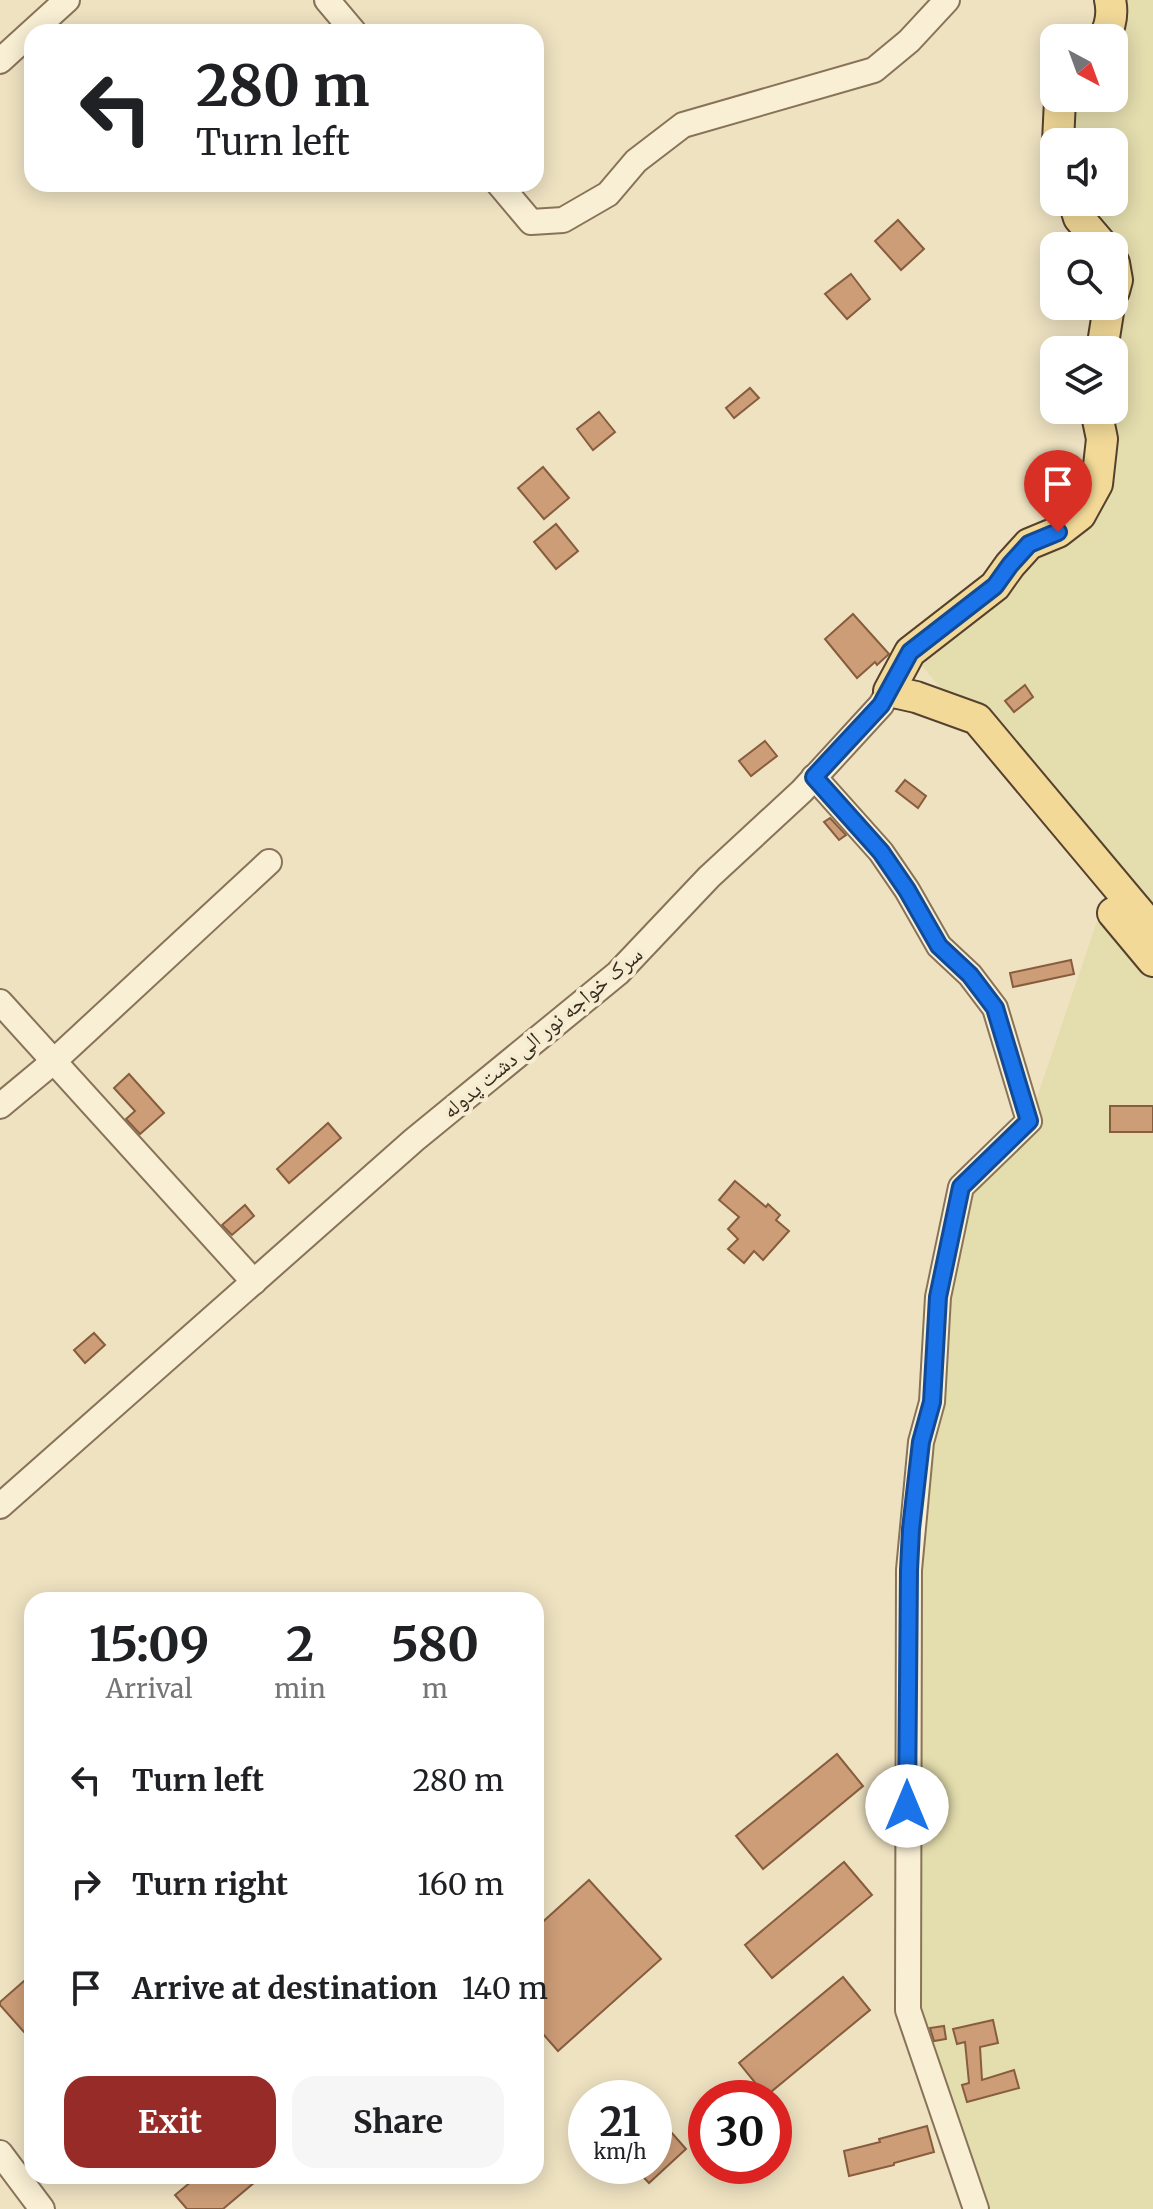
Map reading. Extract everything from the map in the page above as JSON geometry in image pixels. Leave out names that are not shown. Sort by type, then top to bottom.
[{"type":"main road","points":[[1109,24],[1112,9],[1110,0]]},
{"type":"main road","points":[[1078,216],[1091,232]]},
{"type":"main road","name":"سرک خواجه نور الی دشت پدوله","points":[[889,691],[910,652],[995,586],[1029,544],[1058,532],[1080,515],[1097,484],[1102,439],[1099,424]]},
{"type":"main road","points":[[889,691],[916,697],[977,719],[1153,929]]},
{"type":"main road","points":[[939,707],[1153,961]]},
{"type":"street","points":[[41,24],[67,0]]},
{"type":"street","points":[[327,0],[347,24]]},
{"type":"street","points":[[506,192],[531,222],[563,220],[608,194],[636,161],[683,125],[874,70],[909,41],[947,0]]},
{"type":"street","points":[[0,61],[24,39]]},
{"type":"street","name":"سرک خواجه نور الی دشت پدوله","points":[[0,1506],[414,1140],[618,973],[709,877],[814,777],[881,705],[889,691]]},
{"type":"street","points":[[814,777],[881,852],[939,946],[970,975],[995,1008],[1029,1121],[961,1187],[938,1297],[932,1402],[921,1442],[909,1570],[908,2010],[976,2209]]},
{"type":"street","points":[[0,1106],[53,1062],[269,862]]},
{"type":"street","points":[[0,1002],[254,1282]]},
{"type":"street","points":[[0,2153],[42,2209]]},
{"type":"shaded area","points":[[1110,0],[1153,0],[1153,2209],[976,2209],[908,2010],[909,1570],[961,1187],[1029,1121],[1109,886],[910,652],[1080,515],[1094,424],[1128,424],[1128,336],[1114,336],[1114,320],[1128,320],[1128,232],[1087,232],[1080,216],[1128,216],[1128,128],[1059,128],[1061,112],[1128,112],[1128,24],[1113,24]]},
{"type":"building","points":[[898,220],[924,249],[901,270],[875,241]]},
{"type":"building","points":[[851,274],[870,299],[847,319],[825,294]]},
{"type":"building","points":[[750,388],[759,398],[734,418],[726,408]]},
{"type":"building","points":[[599,412],[615,432],[593,450],[577,429]]},
{"type":"building","points":[[1071,464],[1080,478],[1070,495],[1058,506],[1043,489]]},
{"type":"building","points":[[543,467],[569,498],[544,519],[518,488]]},
{"type":"building","points":[[556,524],[578,551],[556,569],[534,542]]},
{"type":"building","points":[[853,614],[889,654],[857,678],[825,639]]},
{"type":"building","points":[[1025,685],[1033,697],[1014,712],[1005,701]]},
{"type":"building","points":[[765,741],[777,756],[751,776],[739,761]]},
{"type":"building","points":[[905,780],[926,796],[918,808],[896,791]]},
{"type":"building","points":[[830,818],[846,835],[839,840],[824,822]]},
{"type":"building","points":[[1071,960],[1074,974],[1013,987],[1010,973]]},
{"type":"building","points":[[129,1074],[164,1113],[140,1134],[126,1119],[135,1111],[114,1088]]},
{"type":"building","points":[[1110,1106],[1153,1106],[1153,1132],[1110,1132]]},
{"type":"building","points":[[328,1123],[341,1138],[289,1183],[277,1169]]},
{"type":"building","points":[[735,1181],[780,1215],[776,1220],[789,1231],[763,1260],[754,1251],[744,1263],[728,1249],[738,1239],[728,1229],[739,1217],[719,1200]]},
{"type":"building","points":[[245,1205],[254,1216],[232,1235],[222,1225]]},
{"type":"building","points":[[94,1333],[105,1345],[85,1363],[74,1350]]},
{"type":"building","points":[[837,1754],[863,1786],[763,1869],[736,1836]]},
{"type":"building","points":[[844,1862],[872,1895],[772,1978],[745,1945]]},
{"type":"building","points":[[589,1880],[661,1959],[558,2051],[544,2035],[544,1921]]},
{"type":"building","points":[[843,1977],[870,2010],[785,2080],[753,2080],[739,2063]]},
{"type":"building","points":[[24,1981],[24,2032],[0,2005]]},
{"type":"building","points":[[993,2020],[998,2043],[980,2047],[982,2080],[1014,2070],[1019,2088],[967,2102],[962,2085],[969,2083],[965,2042],[957,2044],[953,2029]]},
{"type":"building","points":[[944,2026],[946,2039],[934,2041],[930,2028]]},
{"type":"building","points":[[927,2126],[934,2152],[849,2176],[844,2151]]},
{"type":"building","points":[[672,2133],[686,2149],[672,2162]]},
{"type":"building","points":[[188,2184],[253,2184],[223,2209],[187,2209],[175,2195]]},
{"type":"route","points":[[907,1806],[911,1529],[921,1442],[932,1402],[938,1297],[961,1187],[1029,1121],[995,1008],[970,975],[939,946],[881,852],[814,777],[881,705],[910,652],[995,586],[1029,544],[1058,532]]}]
